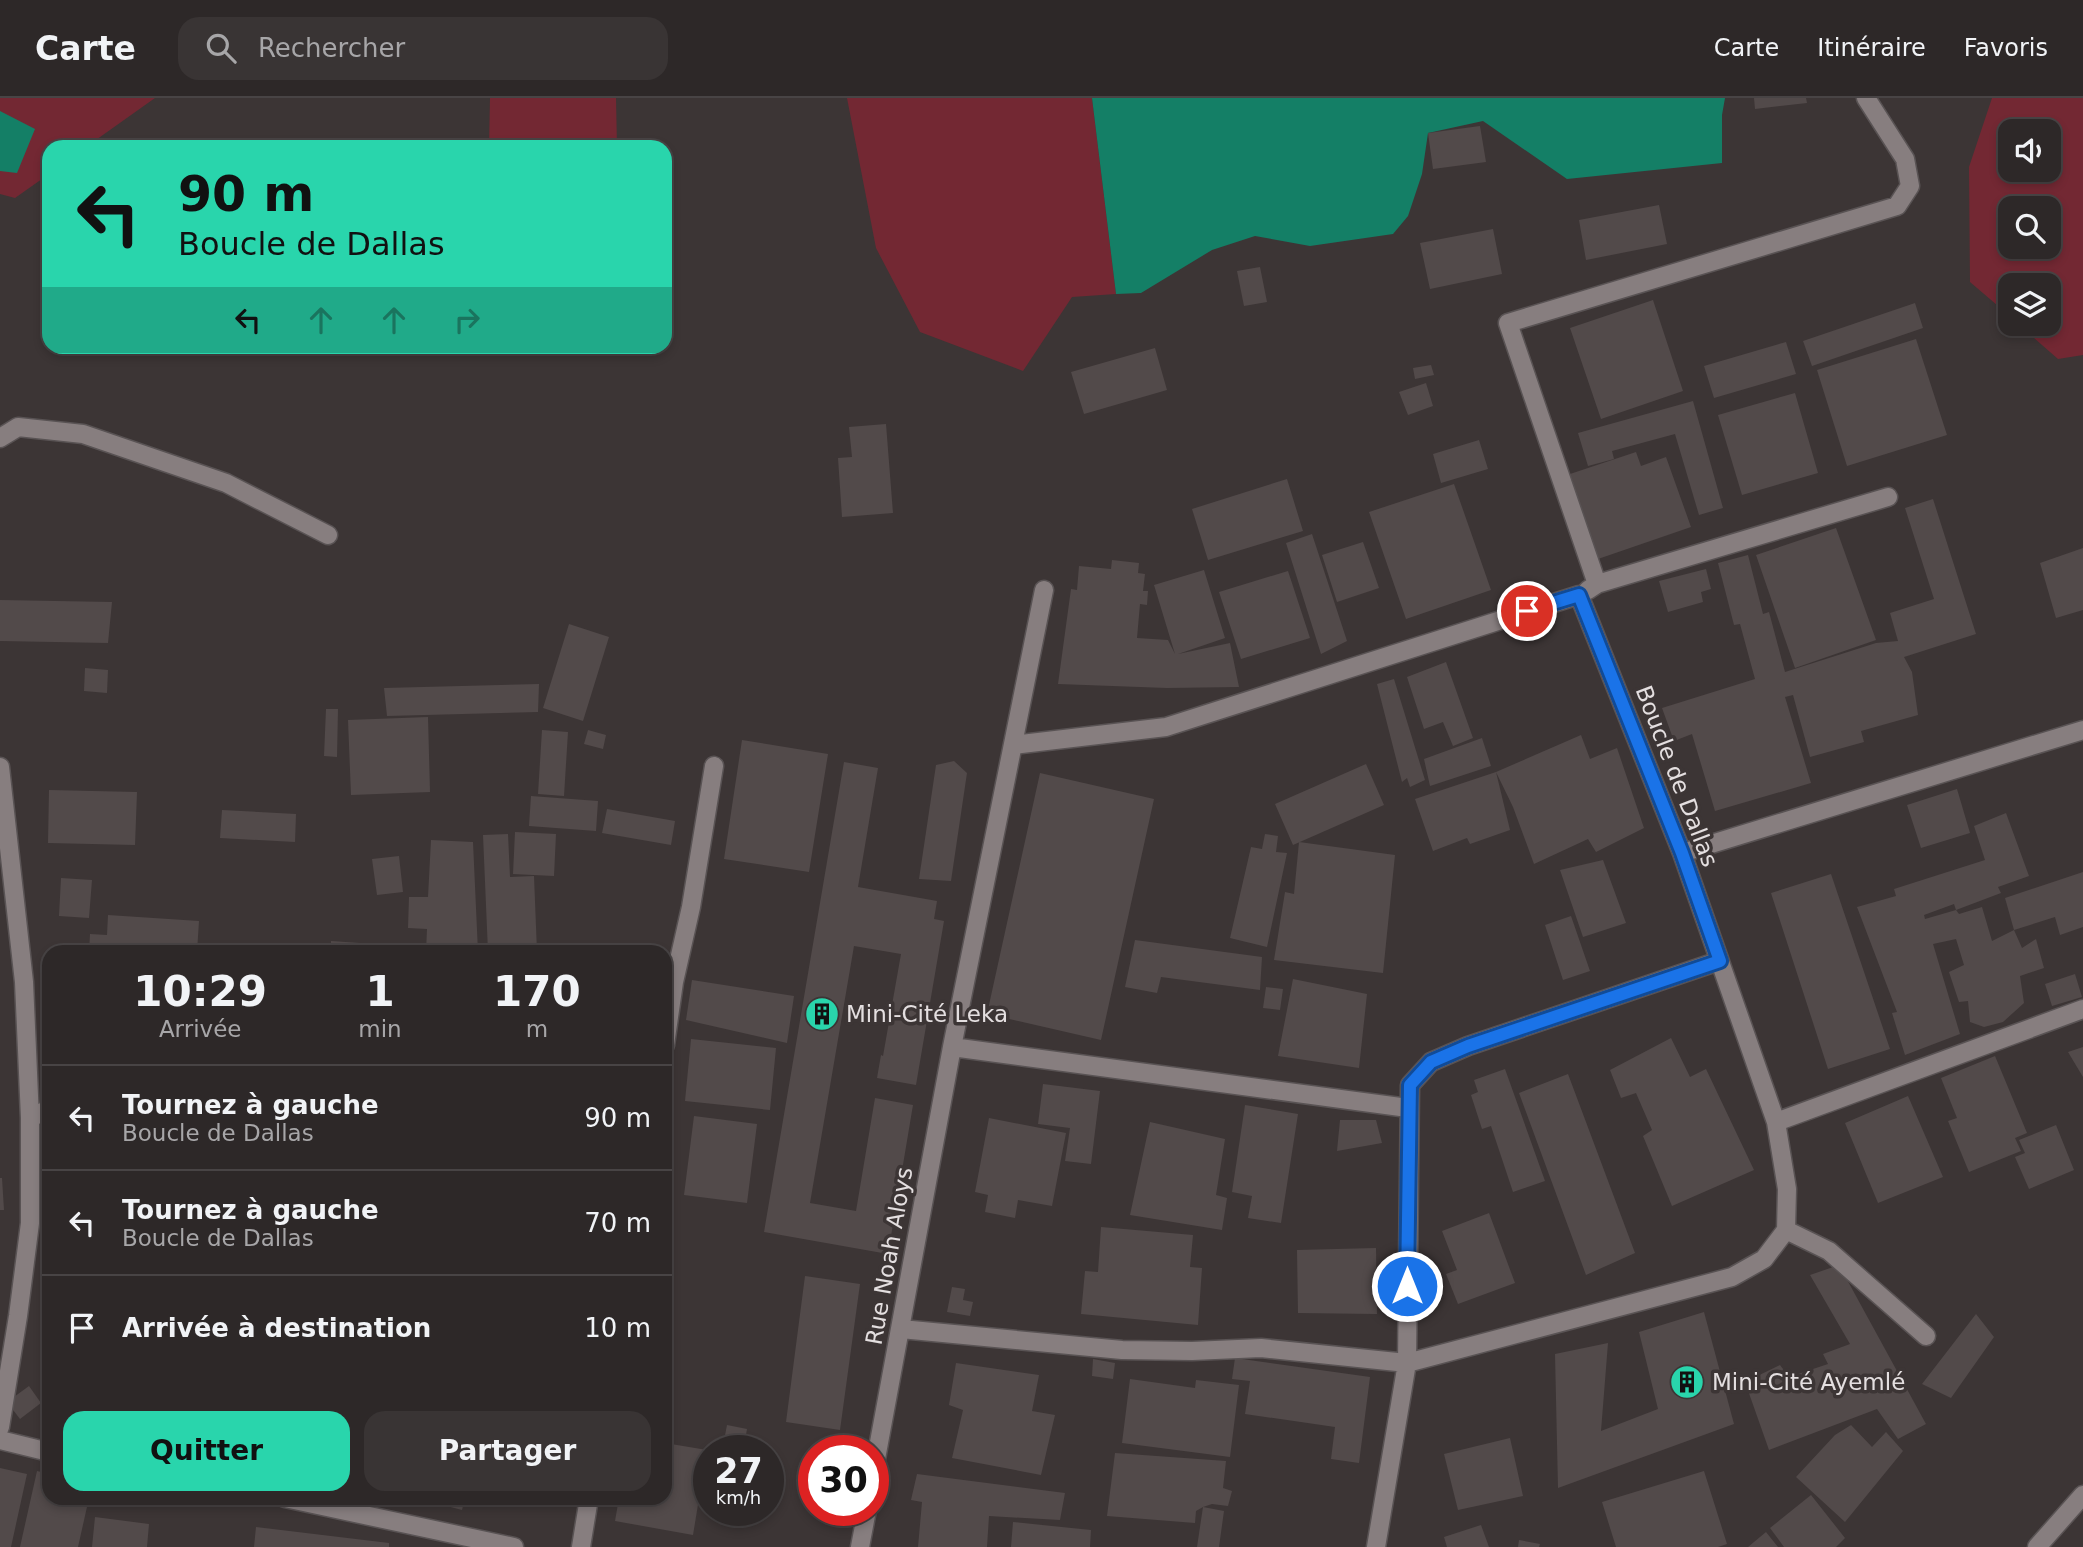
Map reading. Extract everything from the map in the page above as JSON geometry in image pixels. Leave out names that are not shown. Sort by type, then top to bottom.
[{"type":"street","points":[[1597,584],[1508,323],[1897,206],[1910,186],[1905,159],[1866,98]]},
{"type":"street","points":[[0,438],[18,427],[83,434],[226,483],[328,535]]},
{"type":"street","points":[[1013,746],[1166,727],[1579,595],[1597,584],[1888,497]]},
{"type":"street","name":"Rue Noah Aloys","points":[[881,1435],[952,1047],[1044,590]]},
{"type":"street","name":"Boucle de Dallas","points":[[1579,595],[1682,853],[1776,1122],[1787,1189],[1786,1230]]},
{"type":"street","points":[[1682,853],[2083,730]]},
{"type":"street","points":[[672,996],[691,907],[714,766]]},
{"type":"street","points":[[0,767],[24,982],[30,1118],[30,1223],[15,1340],[0,1427]]},
{"type":"street","points":[[1376,1547],[1407,1363],[1410,1085],[1431,1062],[1468,1046],[1720,961]]},
{"type":"street","points":[[1776,1122],[2083,1009]]},
{"type":"street","points":[[952,1047],[1408,1108]]},
{"type":"street","points":[[30,1118],[42,1112]]},
{"type":"street","points":[[901,1329],[1122,1350],[1192,1352],[1261,1349],[1407,1363],[1732,1277],[1764,1259],[1786,1230],[1829,1251],[1926,1336]]},
{"type":"street","points":[[0,1440],[42,1450]]},
{"type":"street","points":[[2037,1547],[2083,1495]]},
{"type":"street","points":[[343,1505],[514,1547]]},
{"type":"street","points":[[582,1547],[588,1505]]},
{"type":"street","points":[[860,1547],[864,1526]]},
{"type":"shaded area","points":[[0,98],[155,98],[96,140],[42,140],[42,179],[15,198],[0,194]]},
{"type":"shaded area","points":[[490,98],[616,98],[617,140],[489,140]]},
{"type":"shaded area","points":[[847,98],[1092,98],[1116,294],[1072,297],[1023,371],[920,332],[876,248]]},
{"type":"shaded area","points":[[1092,98],[1725,98],[1722,115],[1722,163],[1567,179],[1483,121],[1428,133],[1422,174],[1408,216],[1393,234],[1310,246],[1255,236],[1212,250],[1141,293],[1116,294]]},
{"type":"shaded area","points":[[1992,98],[2083,98],[2083,355],[2058,359],[2032,336],[2061,336],[2061,273],[1998,273],[1998,306],[1970,282],[1969,167]]},
{"type":"shaded area","points":[[0,111],[35,129],[17,173],[0,171]]},
{"type":"building","points":[[1754,98],[1806,98],[1807,103],[1755,109]]},
{"type":"building","points":[[1480,126],[1486,162],[1433,169],[1428,133]]},
{"type":"building","points":[[1659,205],[1667,244],[1586,260],[1579,220]]},
{"type":"building","points":[[1493,229],[1502,274],[1430,289],[1420,243]]},
{"type":"building","points":[[1260,267],[1267,302],[1244,306],[1237,271]]},
{"type":"building","points":[[1653,300],[1683,391],[1601,419],[1570,328]]},
{"type":"building","points":[[1915,303],[1923,328],[1812,366],[1803,341]]},
{"type":"building","points":[[1916,339],[1947,435],[1847,466],[1817,370]]},
{"type":"building","points":[[1786,342],[1796,374],[1714,398],[1704,366]]},
{"type":"building","points":[[1155,348],[1167,390],[1084,414],[1071,372]]},
{"type":"building","points":[[1431,365],[1434,375],[1415,379],[1413,368]]},
{"type":"building","points":[[1426,383],[1433,406],[1408,415],[1399,392]]},
{"type":"building","points":[[1795,393],[1818,473],[1742,495],[1718,415]]},
{"type":"building","points":[[1693,401],[1723,508],[1699,515],[1675,434],[1612,451],[1614,459],[1588,466],[1578,433]]},
{"type":"building","points":[[886,424],[893,513],[842,517],[838,458],[852,457],[849,427]]},
{"type":"building","points":[[1479,440],[1488,469],[1441,483],[1433,454]]},
{"type":"building","points":[[1636,452],[1641,466],[1666,457],[1691,527],[1598,559],[1570,474]]},
{"type":"building","points":[[1287,479],[1303,531],[1208,560],[1192,509]]},
{"type":"building","points":[[1454,484],[1491,590],[1406,619],[1369,512]]},
{"type":"building","points":[[1933,499],[1976,634],[1904,657],[1912,672],[1918,715],[1861,731],[1864,742],[1810,757],[1793,695],[1785,697],[1811,783],[1715,811],[1692,734],[1674,741],[1662,708],[1755,679],[1740,624],[1734,625],[1718,563],[1748,555],[1763,614],[1769,612],[1785,672],[1876,643],[1898,641],[1890,613],[1934,599],[1905,508]]},
{"type":"building","points":[[1836,528],[1876,640],[1795,668],[1756,555]]},
{"type":"building","points":[[1312,534],[1347,641],[1321,654],[1286,543]]},
{"type":"building","points":[[1363,542],[1379,588],[1337,602],[1322,555]]},
{"type":"building","points":[[2083,548],[2083,610],[2056,618],[2040,563]]},
{"type":"building","points":[[1112,560],[1139,563],[1138,573],[1145,574],[1143,591],[1148,591],[1147,605],[1140,604],[1137,638],[1168,640],[1175,654],[1154,585],[1204,570],[1225,638],[1178,654],[1230,643],[1239,687],[1167,688],[1058,684],[1071,589],[1077,590],[1079,566],[1111,569]]},
{"type":"building","points":[[1706,569],[1711,589],[1701,592],[1703,602],[1668,612],[1659,581]]},
{"type":"building","points":[[1288,571],[1310,638],[1241,659],[1219,592]]},
{"type":"building","points":[[0,600],[112,602],[108,643],[0,641]]},
{"type":"building","points":[[569,624],[609,637],[583,721],[543,708]]},
{"type":"building","points":[[1446,662],[1473,738],[1453,746],[1443,722],[1424,729],[1407,677]]},
{"type":"building","points":[[85,668],[108,670],[107,693],[84,691]]},
{"type":"building","points":[[1394,679],[1425,780],[1410,787],[1407,778],[1402,782],[1377,684]]},
{"type":"building","points":[[539,684],[538,712],[387,716],[384,688]]},
{"type":"building","points":[[326,709],[338,709],[337,757],[324,756]]},
{"type":"building","points":[[428,717],[430,792],[351,795],[348,720]]},
{"type":"building","points":[[542,730],[568,732],[564,796],[538,794]]},
{"type":"building","points":[[588,730],[606,735],[603,749],[584,744]]},
{"type":"building","points":[[1581,735],[1590,759],[1617,748],[1644,828],[1596,852],[1588,839],[1534,864],[1513,807],[1496,772]]},
{"type":"building","points":[[1482,738],[1491,766],[1430,786],[1424,759]]},
{"type":"building","points":[[742,740],[828,754],[809,872],[724,859]]},
{"type":"building","points":[[954,761],[967,773],[951,881],[919,879],[936,765]]},
{"type":"building","name":"Mini-Cité Leka","points":[[844,762],[878,768],[858,887],[937,901],[934,919],[944,921],[916,1085],[877,1078],[901,954],[854,946],[810,1203],[856,1211],[875,1098],[913,1105],[888,1254],[764,1232]]},
{"type":"building","points":[[1366,764],[1384,805],[1293,845],[1275,804]]},
{"type":"building","points":[[1496,772],[1510,830],[1470,844],[1467,838],[1433,851],[1415,799]]},
{"type":"building","points":[[1040,773],[1154,799],[1101,1040],[987,1014]]},
{"type":"building","points":[[1957,789],[1970,833],[1921,848],[1907,805]]},
{"type":"building","points":[[49,790],[137,792],[135,845],[48,843]]},
{"type":"building","points":[[531,796],[598,801],[596,831],[529,826]]},
{"type":"building","points":[[607,809],[675,821],[671,845],[602,833]]},
{"type":"building","points":[[222,810],[296,814],[295,842],[220,838]]},
{"type":"building","points":[[2006,813],[2029,876],[1998,887],[2001,893],[1956,910],[1959,914],[1982,907],[1992,941],[2014,930],[2022,948],[2036,939],[2044,968],[2020,976],[2024,1003],[2003,1022],[1984,1027],[1970,1022],[1968,1001],[1959,1002],[1949,972],[1964,965],[1956,939],[1933,944],[1960,1034],[1905,1055],[1892,1013],[1897,1012],[1857,907],[1896,896],[1894,889],[1985,860],[1974,826]],"holes":[[[1954,904],[1956,910],[1925,919],[1924,915]]]},
{"type":"building","points":[[515,832],[556,834],[554,876],[513,874]]},
{"type":"building","points":[[508,834],[510,877],[534,876],[537,945],[488,945],[483,835]]},
{"type":"building","points":[[1265,834],[1278,836],[1276,852],[1287,853],[1267,947],[1230,938],[1251,847],[1262,849]]},
{"type":"building","points":[[431,840],[473,842],[478,945],[426,945],[427,929],[408,928],[409,897],[428,897]]},
{"type":"building","points":[[1299,842],[1395,855],[1383,973],[1274,960],[1285,892],[1294,894]]},
{"type":"building","points":[[399,856],[403,892],[377,895],[372,859]]},
{"type":"building","points":[[1603,860],[1626,923],[1583,937],[1560,870]]},
{"type":"building","points":[[2083,872],[2083,927],[2060,935],[2055,917],[2014,930],[2005,898]]},
{"type":"building","points":[[1831,874],[1890,1049],[1828,1069],[1771,893]]},
{"type":"building","points":[[61,878],[92,880],[89,918],[59,916]]},
{"type":"building","points":[[108,915],[199,921],[197,945],[89,945],[90,934],[107,935]]},
{"type":"building","points":[[1571,916],[1590,971],[1563,980],[1545,925]]},
{"type":"building","points":[[1135,940],[1262,957],[1260,990],[1161,977],[1157,993],[1125,987]]},
{"type":"building","points":[[331,941],[389,945],[331,945]]},
{"type":"building","points":[[2075,974],[2082,997],[2052,1006],[2045,984]]},
{"type":"building","points":[[1293,979],[1367,994],[1359,1068],[1278,1056]]},
{"type":"building","points":[[692,980],[794,996],[787,1043],[686,1020]]},
{"type":"building","points":[[1266,987],[1283,989],[1280,1010],[1263,1008]]},
{"type":"building","points":[[1671,1038],[1690,1077],[1706,1069],[1754,1170],[1672,1206],[1643,1136],[1652,1130],[1636,1093],[1621,1098],[1610,1070]]},
{"type":"building","points":[[691,1039],[776,1048],[770,1110],[685,1101]]},
{"type":"building","points":[[2083,1047],[2083,1077],[2068,1052]]},
{"type":"building","points":[[1995,1056],[2027,1133],[2015,1138],[2021,1151],[1969,1172],[1948,1121],[1957,1118],[1941,1078]]},
{"type":"building","points":[[1505,1069],[1545,1181],[1513,1192],[1491,1126],[1482,1129],[1471,1095],[1478,1092],[1474,1080]]},
{"type":"building","points":[[1568,1074],[1635,1253],[1586,1275],[1519,1093]]},
{"type":"building","points":[[1043,1084],[1100,1091],[1091,1164],[1065,1161],[1070,1128],[1038,1124]]},
{"type":"building","points":[[1908,1096],[1943,1177],[1878,1203],[1845,1123]]},
{"type":"building","points":[[1245,1105],[1298,1114],[1281,1223],[1248,1218],[1252,1196],[1232,1192]]},
{"type":"building","points":[[694,1116],[757,1124],[747,1203],[684,1195]]},
{"type":"building","points":[[989,1118],[1066,1133],[1052,1206],[1018,1200],[1015,1218],[985,1212],[988,1195],[975,1192]]},
{"type":"building","points":[[1340,1120],[1376,1120],[1382,1143],[1337,1151]]},
{"type":"building","points":[[1150,1122],[1225,1139],[1216,1195],[1227,1198],[1222,1230],[1130,1215]]},
{"type":"building","points":[[2056,1125],[2074,1170],[2029,1189],[2015,1157],[2025,1153],[2019,1140]]},
{"type":"building","points":[[2,1178],[4,1210],[0,1210]]},
{"type":"building","points":[[1489,1213],[1515,1283],[1458,1304],[1446,1274],[1457,1270],[1442,1231]]},
{"type":"building","points":[[1101,1227],[1193,1235],[1190,1267],[1202,1268],[1198,1325],[1081,1314],[1085,1271],[1098,1272]]},
{"type":"building","points":[[1376,1248],[1377,1314],[1298,1313],[1297,1250]]},
{"type":"building","points":[[1839,1265],[1926,1424],[1898,1439],[1877,1409],[1769,1450],[1745,1382],[1780,1365],[1789,1377],[1828,1364],[1823,1354],[1850,1344],[1810,1275]]},
{"type":"building","points":[[805,1276],[860,1284],[840,1430],[786,1422]]},
{"type":"building","points":[[952,1287],[965,1289],[963,1300],[973,1302],[970,1316],[947,1312]]},
{"type":"building","name":"Mini-Cité Ayemlé","points":[[1704,1312],[1734,1424],[1558,1488],[1555,1354],[1608,1343],[1601,1431],[1658,1409],[1639,1332]]},
{"type":"building","points":[[1976,1314],[1994,1337],[1951,1398],[1922,1384]]},
{"type":"building","points":[[1235,1358],[1370,1377],[1359,1463],[1331,1459],[1335,1427],[1245,1414],[1250,1381],[1232,1379]]},
{"type":"building","points":[[1093,1359],[1115,1363],[1113,1379],[1092,1376]]},
{"type":"building","points":[[956,1363],[1039,1375],[1032,1411],[1055,1415],[1041,1475],[952,1458],[963,1410],[949,1405]]},
{"type":"building","points":[[1130,1379],[1195,1388],[1196,1380],[1239,1385],[1230,1457],[1122,1443]]},
{"type":"building","points":[[29,1386],[41,1403],[20,1419],[7,1402]]},
{"type":"building","points":[[727,1425],[747,1429],[746,1435],[725,1435]]},
{"type":"building","points":[[1851,1425],[1872,1447],[1886,1432],[1903,1451],[1845,1522],[1796,1477],[1835,1435]]},
{"type":"building","points":[[1510,1438],[1523,1496],[1458,1510],[1444,1454]]},
{"type":"building","points":[[672,1444],[693,1448],[693,1535],[615,1521],[618,1505],[672,1505]]},
{"type":"building","points":[[1115,1453],[1226,1461],[1223,1488],[1232,1491],[1228,1506],[1212,1504],[1203,1507],[1196,1511],[1195,1523],[1107,1516]]},
{"type":"building","points":[[0,1468],[27,1474],[11,1547],[0,1547]]},
{"type":"building","points":[[37,1471],[42,1472],[42,1505],[87,1505],[78,1547],[20,1547]]},
{"type":"building","points":[[1704,1471],[1727,1544],[1718,1547],[1616,1547],[1602,1502]]},
{"type":"building","points":[[917,1474],[1065,1493],[1060,1520],[989,1516],[987,1547],[918,1547],[922,1502],[911,1500]]},
{"type":"building","points":[[1811,1495],[1845,1538],[1836,1547],[1784,1547],[1770,1528]]},
{"type":"building","points":[[443,1505],[463,1505],[462,1510]]},
{"type":"building","points":[[1203,1507],[1224,1511],[1219,1547],[1197,1547]]},
{"type":"building","points":[[95,1517],[149,1524],[147,1547],[92,1547]]},
{"type":"building","points":[[1013,1522],[1091,1530],[1090,1547],[1011,1547]]},
{"type":"building","points":[[1481,1525],[1489,1547],[1447,1547],[1444,1537]]},
{"type":"building","points":[[256,1527],[389,1543],[389,1547],[254,1547]]},
{"type":"building","points":[[1766,1532],[1778,1547],[1748,1547]]},
{"type":"building","points":[[1519,1540],[1540,1544],[1539,1547],[1518,1547]]},
{"type":"place","name":"Mini-Cité Leka","points":[[822,1014]]},
{"type":"place","name":"Mini-Cité Ayemlé","points":[[1687,1382]]},
{"type":"route","points":[[1407,1286],[1410,1085],[1431,1062],[1468,1046],[1720,961],[1682,853],[1579,595],[1527,611]]}]
